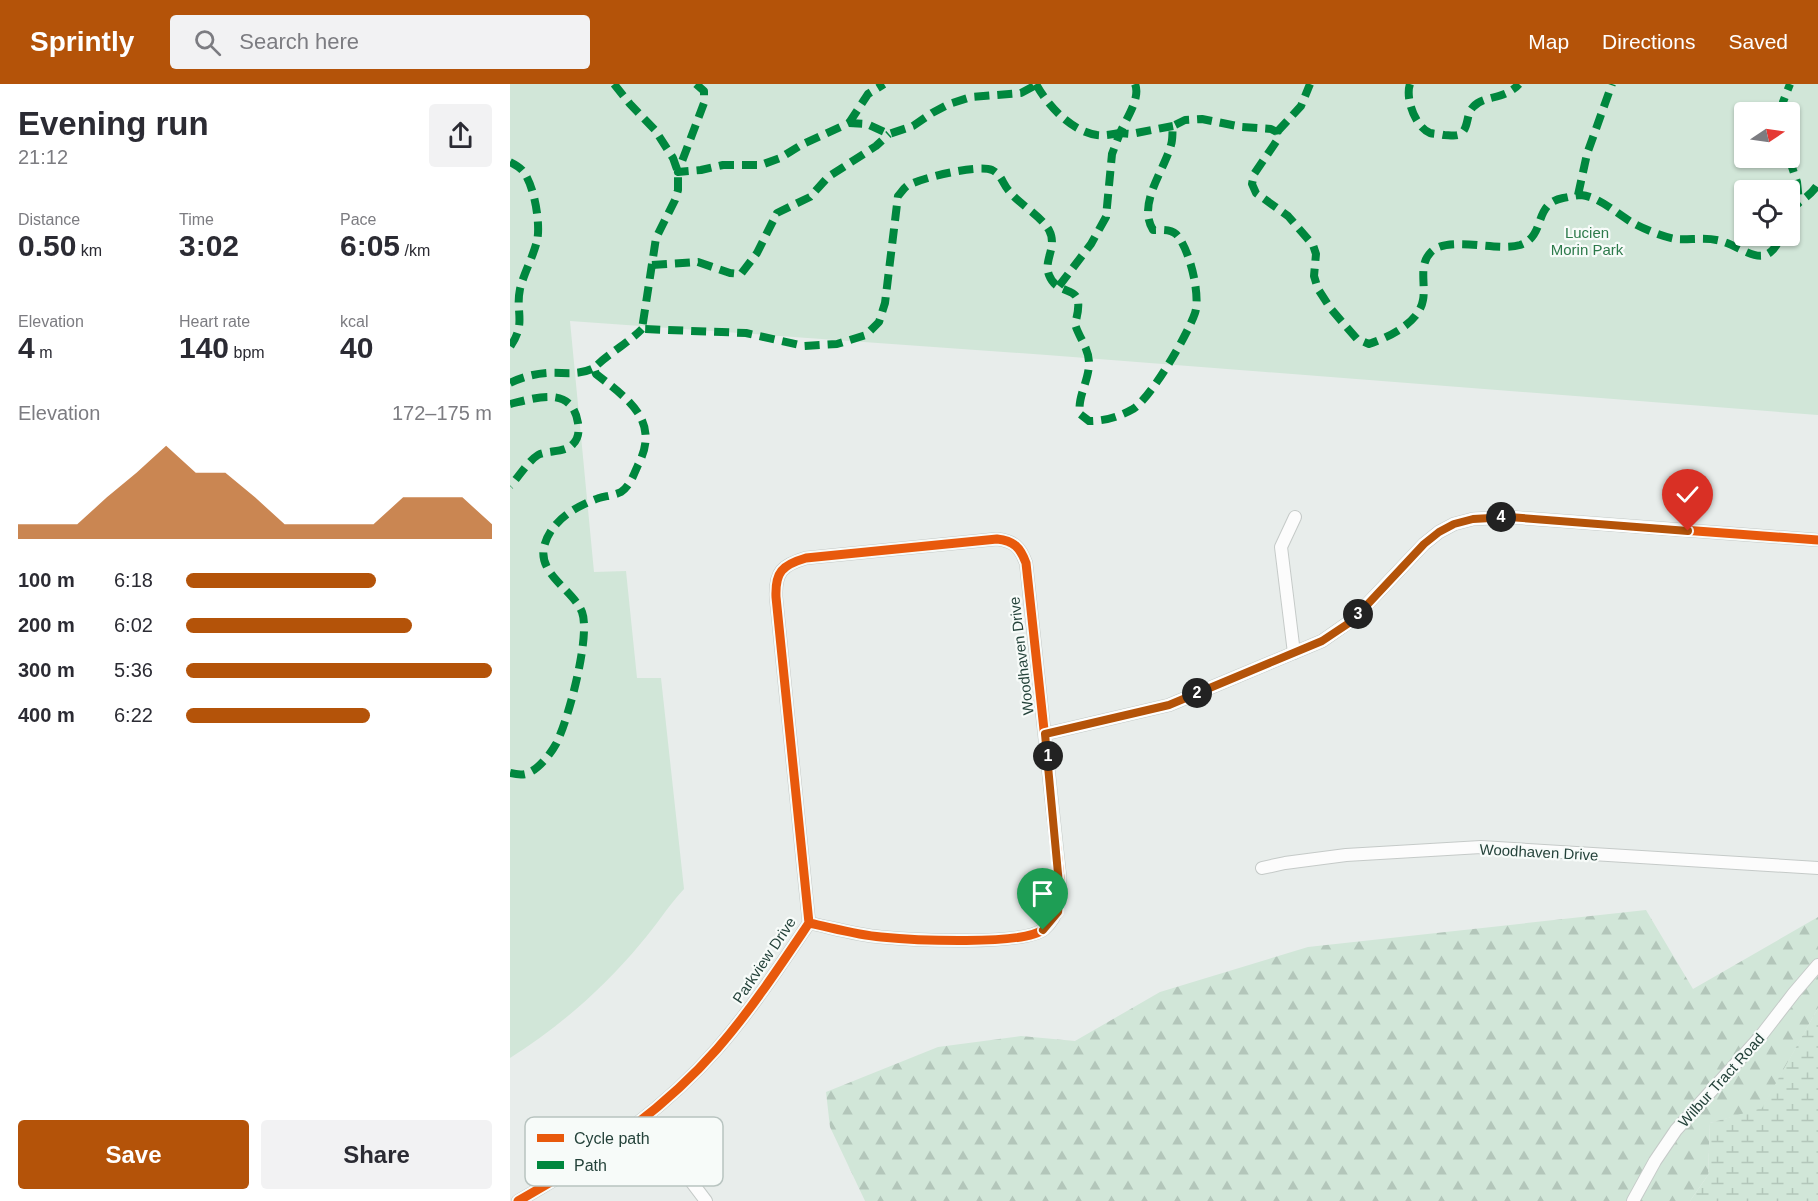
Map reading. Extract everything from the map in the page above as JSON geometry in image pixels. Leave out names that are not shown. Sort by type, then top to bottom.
[{"type":"street","points":[[1294,654],[1281,547],[1295,517]]},
{"type":"street","points":[[1045,734],[1169,705],[1294,654],[1338,632],[1352,621],[1424,544],[1454,524],[1473,519],[1509,517],[1818,540]]},
{"type":"street","name":"Woodhaven Drive","points":[[792,562],[806,558],[997,539],[1018,546],[1026,563],[1060,895],[1058,912],[1043,930],[1022,937],[950,939],[879,937],[809,923]]},
{"type":"street","name":"Parkview Drive","points":[[646,1117],[716,1050],[747,1012],[809,923],[775,582],[780,570],[792,562]]},
{"type":"street","name":"Woodhaven Drive","points":[[1262,868],[1346,855],[1480,847],[1818,867]]},
{"type":"street","name":"Wilbur Tract Road","points":[[1633,1201],[1655,1161],[1676,1130],[1760,1037],[1818,965]]},
{"type":"street","name":"Parkview Drive","points":[[518,1201],[543,1186]]},
{"type":"street","points":[[695,1186],[706,1201]]},
{"type":"green space","name":"Lucien Morin Park","points":[[510,84],[1818,84],[1818,415],[1047,355],[570,321],[594,572],[626,571],[637,678],[661,678],[684,889],[627,960],[596,991],[546,1033],[510,1058]]},
{"type":"green space","points":[[1646,910],[1693,989],[1818,917],[1818,1008],[1762,1109],[1710,1123],[1708,1175],[1690,1201],[865,1201],[830,1127],[826,1092],[938,1047],[1021,1036],[1075,1041],[1160,992],[1308,947]]},
{"type":"green space","points":[[1818,1008],[1818,1201],[1690,1201],[1708,1175],[1710,1123],[1762,1108]]},
{"type":"marked path","points":[[614,84],[655,130],[673,158],[678,172],[678,190],[675,200],[656,238],[642,329],[746,333],[804,346],[837,344],[866,335],[879,322],[885,303],[898,196],[907,186],[936,176],[962,170],[992,170],[1000,177],[1013,196],[1040,219],[1049,230],[1052,242],[1048,264],[1049,275],[1054,283],[1071,292],[1078,301],[1075,324],[1089,363],[1080,401],[1080,414],[1089,421],[1117,416],[1141,403],[1168,365],[1195,313],[1196,295],[1193,272],[1181,240],[1174,232],[1153,230],[1148,209],[1153,188],[1168,155],[1173,126],[1185,120],[1202,119],[1242,127],[1271,129],[1277,132],[1278,139],[1254,174],[1252,184],[1256,193],[1288,216],[1313,245],[1316,254],[1314,276],[1318,289],[1331,309],[1357,339],[1369,344],[1394,333],[1416,316],[1423,300],[1425,263],[1431,252],[1439,247],[1461,244],[1499,247],[1520,245],[1534,235],[1547,207],[1553,201],[1563,198],[1588,196],[1602,202],[1633,223],[1660,235],[1676,239],[1721,241],[1762,256],[1776,246]]},
{"type":"marked path","points":[[696,84],[704,91],[704,103],[678,172],[723,165],[761,165],[780,158],[803,144],[849,123],[867,124],[889,134],[913,126],[949,104],[971,97],[1021,93],[1038,84]]},
{"type":"marked path","points":[[849,123],[868,94],[884,84]]},
{"type":"marked path","points":[[1036,84],[1047,101],[1069,123],[1087,133],[1097,135],[1120,133]]},
{"type":"marked path","points":[[1135,84],[1136,96],[1120,133],[1131,134],[1173,126]]},
{"type":"marked path","points":[[1277,132],[1301,106],[1310,84]]},
{"type":"marked path","points":[[1410,84],[1410,104],[1416,119],[1430,133],[1444,135],[1462,133],[1473,107],[1507,93],[1519,84]]},
{"type":"marked path","points":[[1578,195],[1587,154],[1612,84]]},
{"type":"marked path","points":[[1783,102],[1790,84]]},
{"type":"marked path","points":[[1059,286],[1091,244],[1106,217],[1112,154],[1120,133]]},
{"type":"marked path","points":[[652,265],[698,262],[730,273],[741,274],[757,253],[777,213],[810,197],[828,177],[876,146],[889,134]]},
{"type":"marked path","points":[[510,162],[522,170],[530,184],[536,204],[538,225],[537,241],[520,289],[518,331],[510,347]]},
{"type":"marked path","points":[[1792,168],[1796,180]]},
{"type":"marked path","points":[[1800,202],[1818,184]]},
{"type":"marked path","points":[[510,773],[527,774],[542,763],[556,744],[566,717],[581,658],[584,624],[578,604],[551,574],[546,565],[544,547],[552,530],[565,516],[590,501],[621,492],[635,472],[644,449],[646,436],[643,423],[638,412],[596,374],[594,368],[642,329]]},
{"type":"marked path","points":[[510,383],[537,374],[577,373],[594,368]]},
{"type":"marked path","points":[[510,404],[541,397],[561,399],[568,403],[574,411],[578,423],[578,434],[570,447],[538,455],[510,486]]},
{"type":"cycle path","points":[[1045,734],[1169,705],[1322,641],[1352,620],[1424,544],[1454,524],[1473,519],[1509,517],[1818,540]]},
{"type":"cycle path","points":[[997,539],[1012,543],[1019,549],[1026,563],[1060,878],[1059,899],[1053,918],[1044,929],[1032,934],[992,940],[872,936],[809,923],[776,597],[779,576],[786,567],[806,558],[997,539]]},
{"type":"cycle path","points":[[645,1117],[673,1094],[717,1049],[765,988],[809,923]]},
{"type":"cycle path","points":[[518,1201],[543,1186]]},
{"type":"route","points":[[1043,930],[1058,912],[1060,895],[1045,734],[1169,705],[1322,641],[1352,621],[1424,544],[1454,524],[1473,519],[1509,517],[1688,531]]}]
